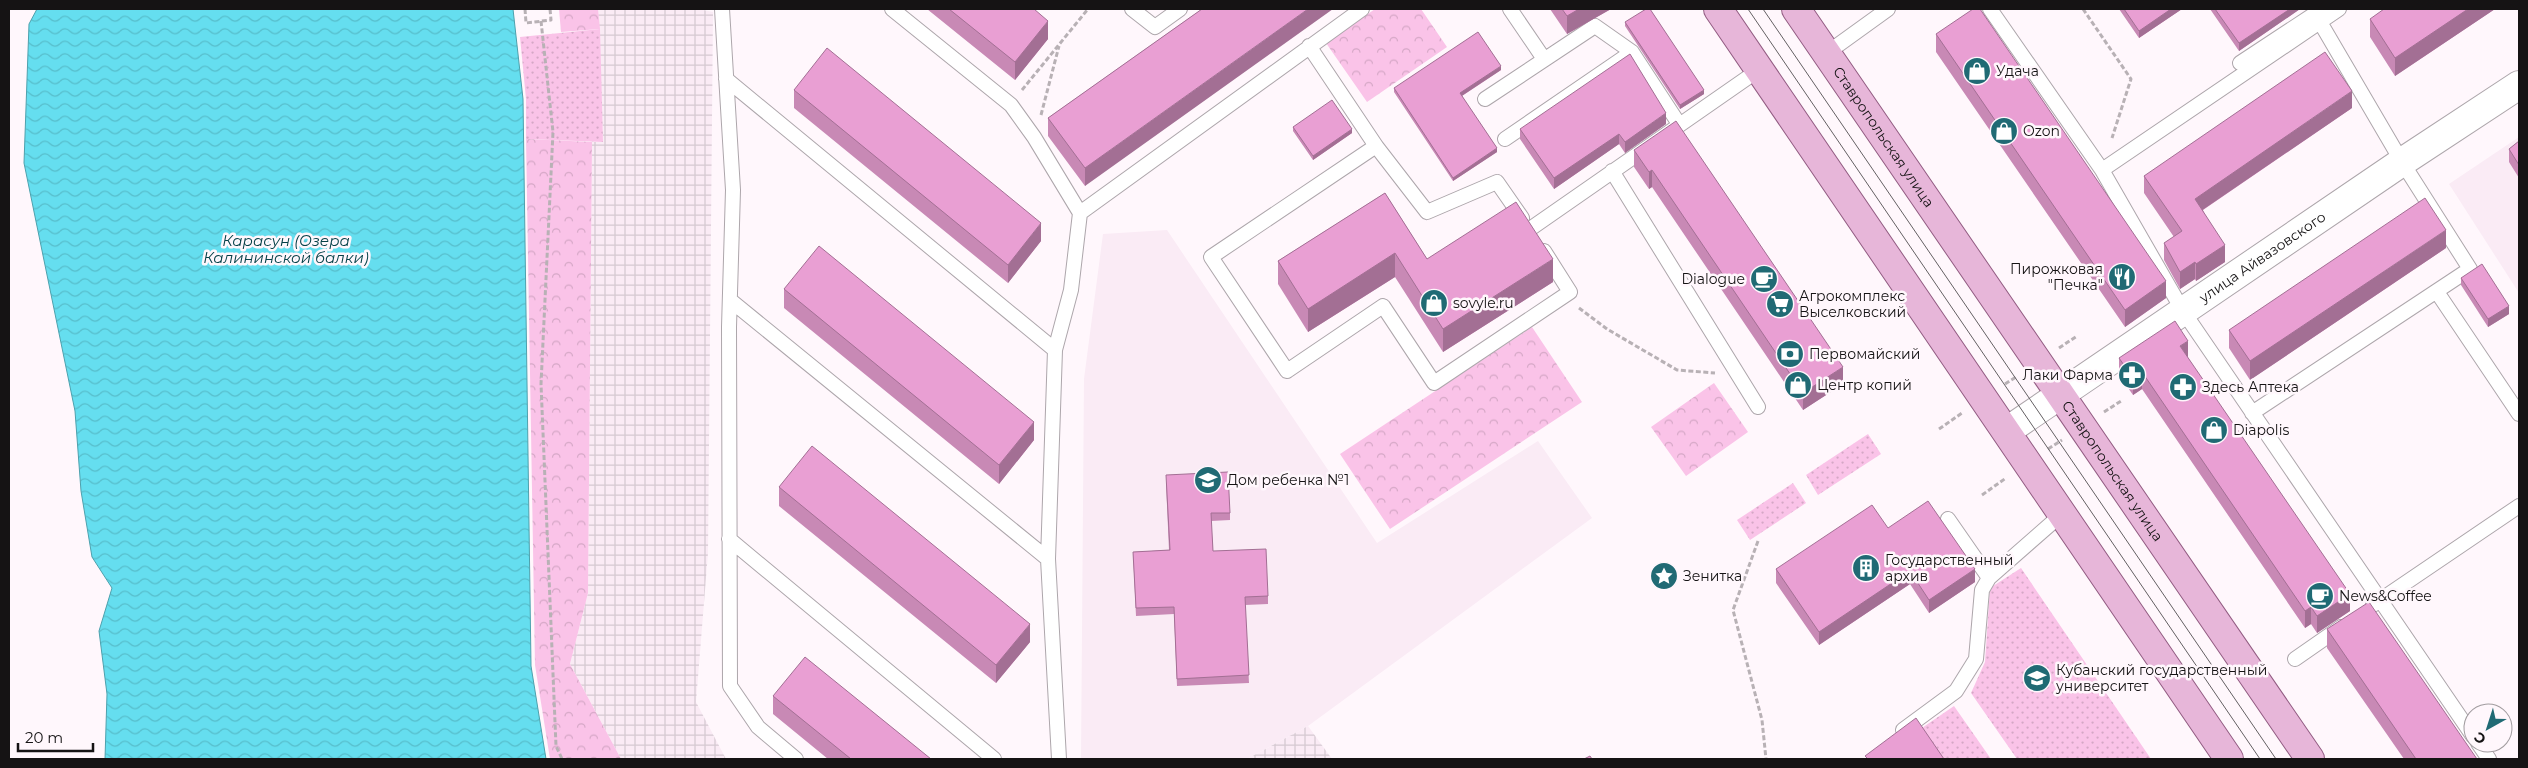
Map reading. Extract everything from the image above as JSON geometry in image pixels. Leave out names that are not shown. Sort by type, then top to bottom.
[{"type":"main road","points":[[1718,9],[2008,431],[2062,514],[2229,759]]},
{"type":"main road","name":"Ставропольская улица","points":[[1796,9],[2310,759]]},
{"type":"street","name":"улица Айвазовского","points":[[2008,431],[2402,162],[2519,85]]},
{"type":"lane","points":[[722,9],[733,190],[730,300],[730,686],[758,727],[796,759]]},
{"type":"lane","points":[[892,9],[1011,105],[1034,137],[1080,213],[1070,290],[1055,350],[1048,559],[1059,759]]},
{"type":"lane","points":[[1132,9],[1155,27],[1180,9]]},
{"type":"lane","points":[[1080,213],[1362,9]]},
{"type":"lane","points":[[1510,9],[1544,59]]},
{"type":"lane","points":[[1827,53],[1888,9]]},
{"type":"lane","points":[[1990,9],[2102,170],[2183,311],[2463,721]]},
{"type":"lane","points":[[2240,63],[2321,15],[2339,9]]},
{"type":"lane","points":[[2102,170],[2321,15]]},
{"type":"lane","points":[[2252,413],[2470,269],[2402,162],[2321,15]]},
{"type":"lane","points":[[1485,99],[1595,26],[1632,52],[1679,124]]},
{"type":"lane","points":[[1309,46],[1376,146],[1427,212],[1496,182],[1530,229],[1570,292],[1434,383],[1383,306],[1287,371],[1211,257],[1376,146]]},
{"type":"lane","points":[[1505,139],[1632,52]]},
{"type":"lane","points":[[1530,229],[1612,170],[1760,69]]},
{"type":"lane","points":[[726,79],[1055,350]]},
{"type":"lane","points":[[1612,170],[1758,407]]},
{"type":"lane","points":[[2437,292],[2519,414]]},
{"type":"lane","points":[[730,300],[1048,559]]},
{"type":"lane","points":[[2365,611],[2519,506]]},
{"type":"lane","points":[[1894,737],[1959,696],[1976,659],[1982,590],[1988,578],[2062,514]]},
{"type":"lane","points":[[1948,519],[1988,578]]},
{"type":"lane","points":[[729,539],[994,759]]},
{"type":"lane","points":[[2295,659],[2349,622]]},
{"type":"path","points":[[525,9],[526,22],[551,20],[550,9]]},
{"type":"path","points":[[1011,105],[1088,9]]},
{"type":"path","points":[[2083,9],[2131,79],[2102,170]]},
{"type":"path","points":[[541,21],[553,132],[541,384],[556,746],[562,759]]},
{"type":"path","points":[[1034,137],[1060,43]]},
{"type":"path","points":[[1570,292],[1571,302],[1607,329],[1677,370],[1738,375]]},
{"type":"path","points":[[1939,429],[2077,336]]},
{"type":"path","points":[[1758,541],[1732,610],[1762,720],[1766,759]]},
{"type":"shaded area","points":[[598,9],[699,9],[713,12],[708,553],[696,702],[726,759],[621,759],[570,664],[588,593],[592,142],[603,142]]},
{"type":"shaded area","points":[[2519,137],[2519,293],[2449,184]]},
{"type":"shaded area","name":"Дом ребенка №1","points":[[1167,230],[1377,543],[1538,441],[1592,518],[1308,726],[1247,759],[1081,759],[1084,379],[1103,234]]},
{"type":"shaded area","points":[[1308,726],[1332,759],[1247,759]]},
{"type":"green space","points":[[559,9],[598,9],[600,29],[561,32]]},
{"type":"green space","points":[[1375,9],[1421,9],[1447,47],[1367,102],[1326,43]]},
{"type":"green space","points":[[600,29],[603,142],[526,139],[526,99],[520,37]]},
{"type":"green space","points":[[526,139],[592,142],[588,593],[570,664],[621,759],[550,759],[535,665]]},
{"type":"green space","points":[[1532,327],[1582,402],[1390,529],[1340,454]]},
{"type":"green space","points":[[1714,383],[1748,432],[1686,476],[1651,427]]},
{"type":"green space","points":[[1868,434],[1881,454],[1818,495],[1806,475]]},
{"type":"green space","points":[[1793,483],[1806,503],[1750,540],[1737,520]]},
{"type":"green space","name":"Кубанский государственный университет","points":[[2021,568],[2151,759],[2017,759],[1971,693],[1985,662],[1990,588]]},
{"type":"green space","points":[[1954,706],[1991,759],[1935,759],[1916,732]]},
{"type":"water","name":"Карасун (Озера Калининской балки)","points":[[37,9],[513,9],[523,99],[531,666],[546,759],[105,759],[107,694],[99,631],[112,588],[92,557],[81,491],[75,411],[24,163],[29,24]]},
{"type":"building","points":[[949,9],[1034,9],[1048,21],[1015,62]]},
{"type":"building","points":[[1202,9],[1308,9],[1085,168],[1048,118]]},
{"type":"building","points":[[1562,9],[1579,9],[1567,16]]},
{"type":"building","points":[[1646,9],[1650,9],[1704,90],[1680,105],[1625,22]]},
{"type":"building","points":[[1973,9],[1980,9],[2166,281],[2125,310],[1936,34]]},
{"type":"building","points":[[2124,9],[2171,9],[2139,31]]},
{"type":"building","points":[[2215,9],[2290,9],[2239,43]]},
{"type":"building","points":[[2384,9],[2468,9],[2395,58],[2370,19]]},
{"type":"building","points":[[1478,32],[1501,66],[1460,93],[1497,148],[1453,178],[1394,88]]},
{"type":"building","points":[[827,48],[1041,223],[1008,265],[794,90]]},
{"type":"building","points":[[2325,52],[2352,91],[2195,199],[2225,245],[2180,272],[2164,243],[2182,231],[2144,176]]},
{"type":"building","points":[[1630,54],[1666,113],[1625,142],[1619,134],[1554,178],[1520,129]]},
{"type":"building","points":[[1332,100],[1352,129],[1313,156],[1293,127]]},
{"type":"building","points":[[1676,121],[1843,367],[1803,393],[1652,170],[1649,172],[1634,150]]},
{"type":"building","points":[[2519,141],[2519,165],[2509,149]]},
{"type":"building","points":[[1385,193],[1427,259],[1516,202],[1553,259],[1443,329],[1395,253],[1308,309],[1278,261]]},
{"type":"building","points":[[2425,198],[2446,230],[2250,361],[2229,330]]},
{"type":"building","points":[[819,246],[1034,422],[999,465],[784,289]]},
{"type":"building","points":[[2482,264],[2509,306],[2488,319],[2461,278]]},
{"type":"building","points":[[2175,321],[2188,341],[2180,346],[2350,594],[2317,616],[2311,607],[2305,611],[2142,372],[2133,378],[2119,358]]},
{"type":"building","points":[[812,446],[1030,624],[996,665],[779,487]]},
{"type":"building","points":[[1228,472],[1230,513],[1211,513],[1213,551],[1266,549],[1268,596],[1245,597],[1249,675],[1177,679],[1174,607],[1136,608],[1133,552],[1170,550],[1166,475]]},
{"type":"building","name":"Государственный архив","points":[[1928,501],[1975,569],[1929,600],[1910,571],[1819,632],[1776,569],[1872,505],[1888,528]]},
{"type":"building","points":[[2369,602],[2463,739],[2463,753],[2473,753],[2477,759],[2416,759],[2327,629]]},
{"type":"building","points":[[805,657],[931,759],[851,759],[773,696]]},
{"type":"building","points":[[1916,718],[1944,759],[1868,759],[1865,756]]},
{"type":"tram line","points":[[1748,9],[2260,759]]},
{"type":"tram line","points":[[1763,9],[2276,759]]},
{"type":"place","name":"Удача","points":[[1977,71]]},
{"type":"place","name":"Ozon","points":[[2004,131]]},
{"type":"place","name":"Пирожковая \"Печка\"","points":[[2122,277]]},
{"type":"place","name":"Dialogue","points":[[1764,279]]},
{"type":"place","name":"sovyle.ru","points":[[1434,303]]},
{"type":"place","name":"Агрокомплекс Выселковский","points":[[1780,304]]},
{"type":"place","name":"Первомайский","points":[[1790,354]]},
{"type":"place","name":"Лаки Фарма","points":[[2132,375]]},
{"type":"place","name":"Центр копий","points":[[1798,385]]},
{"type":"place","name":"Здесь Аптека","points":[[2183,387]]},
{"type":"place","name":"Diapolis","points":[[2214,430]]},
{"type":"place","name":"Дом ребенка №1","points":[[1208,480]]},
{"type":"place","name":"Государственный архив","points":[[1866,568]]},
{"type":"place","name":"Зенитка","points":[[1664,576]]},
{"type":"place","name":"News&Coffee","points":[[2320,596]]},
{"type":"place","name":"Кубанский государственный университет","points":[[2037,678]]}]
